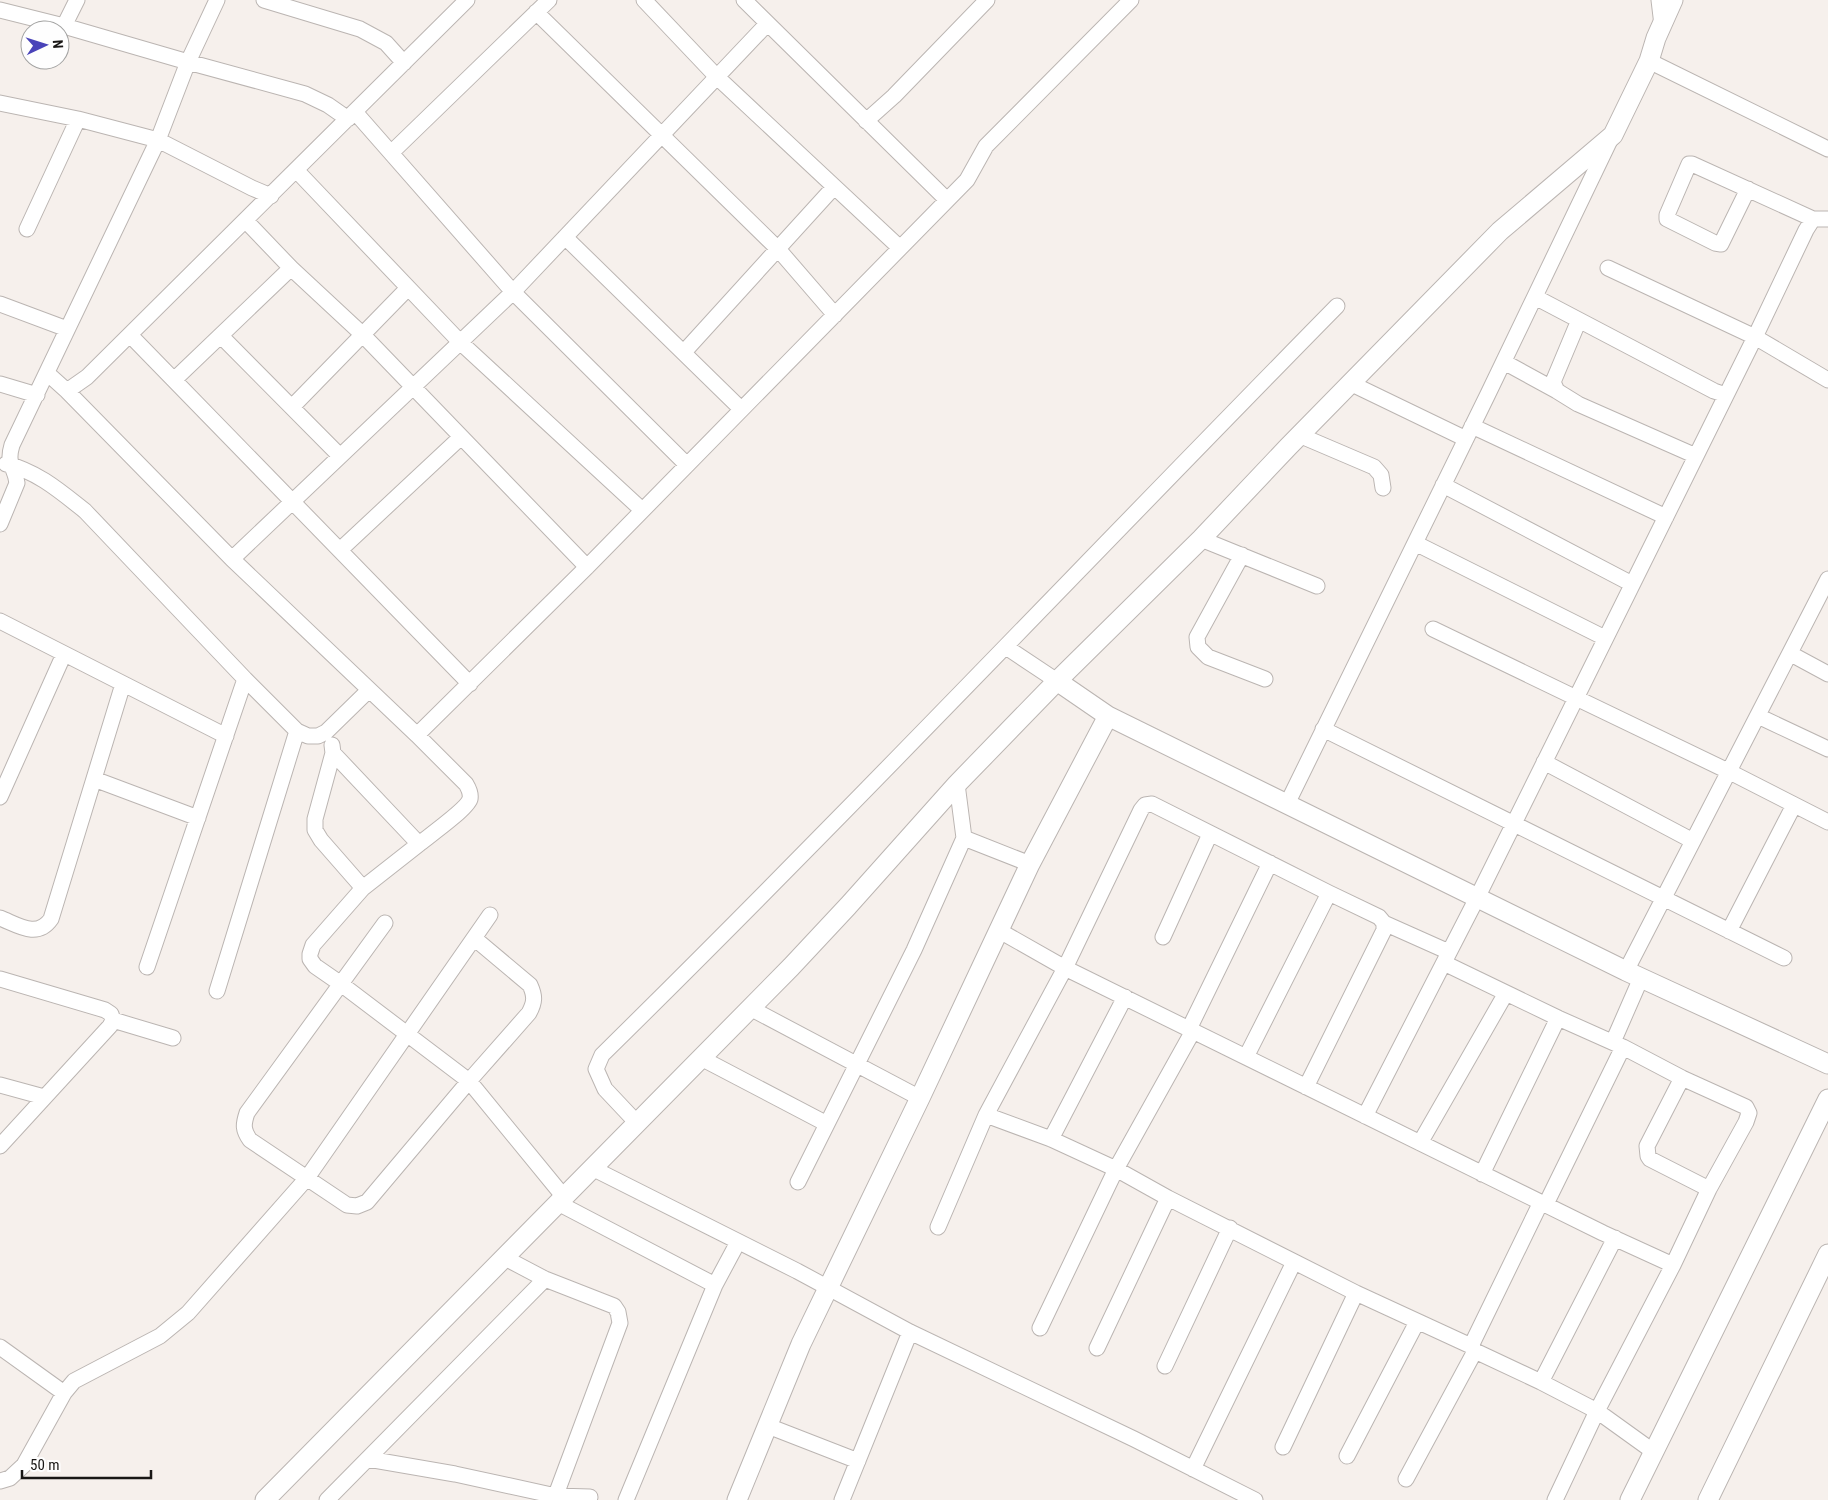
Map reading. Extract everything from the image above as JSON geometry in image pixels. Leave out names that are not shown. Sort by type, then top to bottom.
[{"type":"street","points":[[67,20],[77,0]]},
{"type":"street","points":[[5,464],[66,329],[158,140],[188,62],[217,0]]},
{"type":"street","points":[[264,0],[360,29],[386,43],[404,63]]},
{"type":"street","points":[[67,390],[87,377],[468,0]]},
{"type":"street","points":[[391,153],[549,0]]},
{"type":"street","points":[[644,0],[717,77],[900,248]]},
{"type":"street","points":[[744,0],[947,200]]},
{"type":"street","points":[[866,120],[894,96],[987,0]]},
{"type":"street","points":[[417,736],[587,567],[686,464],[967,180],[986,146],[1131,0]]},
{"type":"street","points":[[1659,0],[1662,25]]},
{"type":"street","points":[[1287,804],[1649,61],[1673,0]]},
{"type":"street","points":[[0,10],[40,20]]},
{"type":"street","points":[[536,12],[778,249],[835,315]]},
{"type":"street","points":[[232,559],[513,292],[767,24]]},
{"type":"street","points":[[70,28],[304,94],[352,116],[391,153],[513,292],[686,464]]},
{"type":"street","points":[[1649,61],[1828,149]]},
{"type":"street","points":[[0,105],[78,119],[158,140],[252,188],[272,196]]},
{"type":"street","points":[[27,230],[78,119]]},
{"type":"street","points":[[265,1500],[750,1008],[848,906],[957,784],[1057,681],[1201,539],[1299,435],[1500,231],[1613,135]]},
{"type":"street","points":[[1365,1116],[1477,898],[1755,337],[1806,230],[1820,219],[1689,164],[1666,219],[1721,244],[1748,189]]},
{"type":"street","points":[[296,171],[460,342],[642,510]]},
{"type":"street","points":[[684,352],[834,187]]},
{"type":"street","points":[[246,221],[291,268],[362,334],[412,388],[587,567]]},
{"type":"street","points":[[565,237],[741,409]]},
{"type":"street","points":[[174,380],[291,268]]},
{"type":"street","points":[[1608,268],[1755,337],[1828,380]]},
{"type":"street","points":[[292,408],[408,288]]},
{"type":"street","points":[[1535,297],[1714,391],[1726,395]]},
{"type":"street","points":[[0,304],[66,329]]},
{"type":"street","points":[[637,1123],[604,1089],[596,1070],[602,1055],[1006,647],[1152,494],[1337,306]]},
{"type":"street","points":[[1557,391],[1552,382],[1579,320]]},
{"type":"street","points":[[130,335],[470,684]]},
{"type":"street","points":[[221,336],[340,456]]},
{"type":"street","points":[[1504,362],[1578,404],[1696,456]]},
{"type":"street","points":[[47,372],[67,390],[232,559],[466,784],[470,794],[469,802],[363,888],[313,945],[310,959],[315,966],[408,1034],[469,1082],[561,1200],[715,1285]]},
{"type":"street","points":[[0,384],[37,395]]},
{"type":"street","points":[[1350,384],[1469,432],[1666,517]]},
{"type":"street","points":[[1299,435],[1374,467],[1381,475],[1383,488]]},
{"type":"street","points":[[340,550],[461,437]]},
{"type":"street","points":[[0,524],[17,483],[16,476],[5,464]]},
{"type":"street","points":[[5,464],[42,479],[85,511],[297,731],[308,736],[318,736],[326,732],[368,691]]},
{"type":"street","points":[[1443,485],[1632,584]]},
{"type":"street","points":[[1201,539],[1317,586]]},
{"type":"street","points":[[1415,543],[1606,638]]},
{"type":"street","points":[[1242,556],[1197,637],[1198,647],[1208,656],[1265,679]]},
{"type":"street","points":[[1406,1479],[1473,1349],[1618,1045],[1634,974],[1664,898],[1791,654],[1824,598],[1828,579]]},
{"type":"street","points":[[0,621],[226,736]]},
{"type":"street","points":[[1433,629],[1730,772],[1828,822]]},
{"type":"street","points":[[1006,647],[1108,716],[1634,974],[1828,1064]]},
{"type":"street","points":[[0,797],[64,654]]},
{"type":"street","points":[[1791,654],[1828,674]]},
{"type":"street","points":[[147,967],[245,679]]},
{"type":"street","points":[[0,918],[32,930],[46,926],[51,919],[123,684]]},
{"type":"street","points":[[737,1500],[801,1344],[1030,864],[1108,716]]},
{"type":"street","points":[[1758,716],[1828,749]]},
{"type":"street","points":[[1323,729],[1784,958]]},
{"type":"street","points":[[217,991],[297,731]]},
{"type":"street","points":[[326,732],[332,742],[334,753],[315,819],[315,830],[320,840],[363,888]]},
{"type":"street","points":[[334,753],[419,844]]},
{"type":"street","points":[[1544,762],[1694,841]]},
{"type":"street","points":[[94,779],[198,818]]},
{"type":"street","points":[[798,1182],[914,950],[964,838],[957,784]]},
{"type":"street","points":[[938,1227],[986,1115],[1065,968],[1141,810],[1145,805],[1152,804],[1379,916],[1384,923],[1506,993],[1618,1045],[1682,1078],[1746,1106],[1749,1113],[1746,1122],[1709,1189],[1555,1500]]},
{"type":"street","points":[[1729,930],[1794,805]]},
{"type":"street","points":[[1163,937],[1210,834]]},
{"type":"street","points":[[964,838],[1030,864]]},
{"type":"street","points":[[1040,1328],[1116,1169],[1191,1030],[1270,863]]},
{"type":"street","points":[[1246,1057],[1329,893]]},
{"type":"street","points":[[0,1481],[10,1478],[24,1465],[64,1394],[74,1382],[160,1336],[188,1313],[307,1178],[490,915]]},
{"type":"street","points":[[385,923],[247,1113],[244,1124],[244,1131],[250,1140],[347,1205],[357,1206],[368,1202],[530,1013],[534,1003],[534,994],[530,985],[474,938]]},
{"type":"street","points":[[1306,1087],[1384,930],[1384,923]]},
{"type":"street","points":[[998,930],[1065,968],[1482,1174],[1673,1264]]},
{"type":"street","points":[[0,979],[105,1010],[111,1014],[113,1020],[110,1026],[0,1146]]},
{"type":"street","points":[[1420,1143],[1506,993]]},
{"type":"street","points":[[1051,1139],[1125,997]]},
{"type":"street","points":[[750,1008],[920,1098]]},
{"type":"street","points":[[1482,1174],[1558,1018]]},
{"type":"street","points":[[113,1020],[173,1038]]},
{"type":"street","points":[[701,1058],[827,1124]]},
{"type":"street","points":[[1682,1078],[1647,1146],[1648,1156],[1650,1160],[1709,1189]]},
{"type":"street","points":[[0,1085],[44,1097]]},
{"type":"street","points":[[1630,1500],[1828,1099]]},
{"type":"street","points":[[986,1115],[1051,1139],[1116,1169],[1168,1198],[1294,1262],[1541,1382],[1597,1412],[1654,1452]]},
{"type":"street","points":[[592,1168],[828,1288],[910,1332],[1255,1500]]},
{"type":"street","points":[[1097,1348],[1168,1198]]},
{"type":"street","points":[[1165,1366],[1230,1228]]},
{"type":"street","points":[[1541,1382],[1615,1238]]},
{"type":"street","points":[[626,1500],[715,1285],[738,1242]]},
{"type":"street","points":[[1708,1500],[1828,1254]]},
{"type":"street","points":[[505,1258],[545,1279],[614,1306],[618,1312],[620,1322],[555,1498]]},
{"type":"street","points":[[1193,1469],[1294,1262]]},
{"type":"street","points":[[327,1500],[545,1279]]},
{"type":"street","points":[[1283,1447],[1356,1293]]},
{"type":"street","points":[[1347,1456],[1417,1322]]},
{"type":"street","points":[[842,1500],[910,1332]]},
{"type":"street","points":[[0,1347],[64,1394]]},
{"type":"street","points":[[768,1426],[858,1461]]},
{"type":"street","points":[[368,1459],[455,1474],[555,1498],[590,1497]]}]
